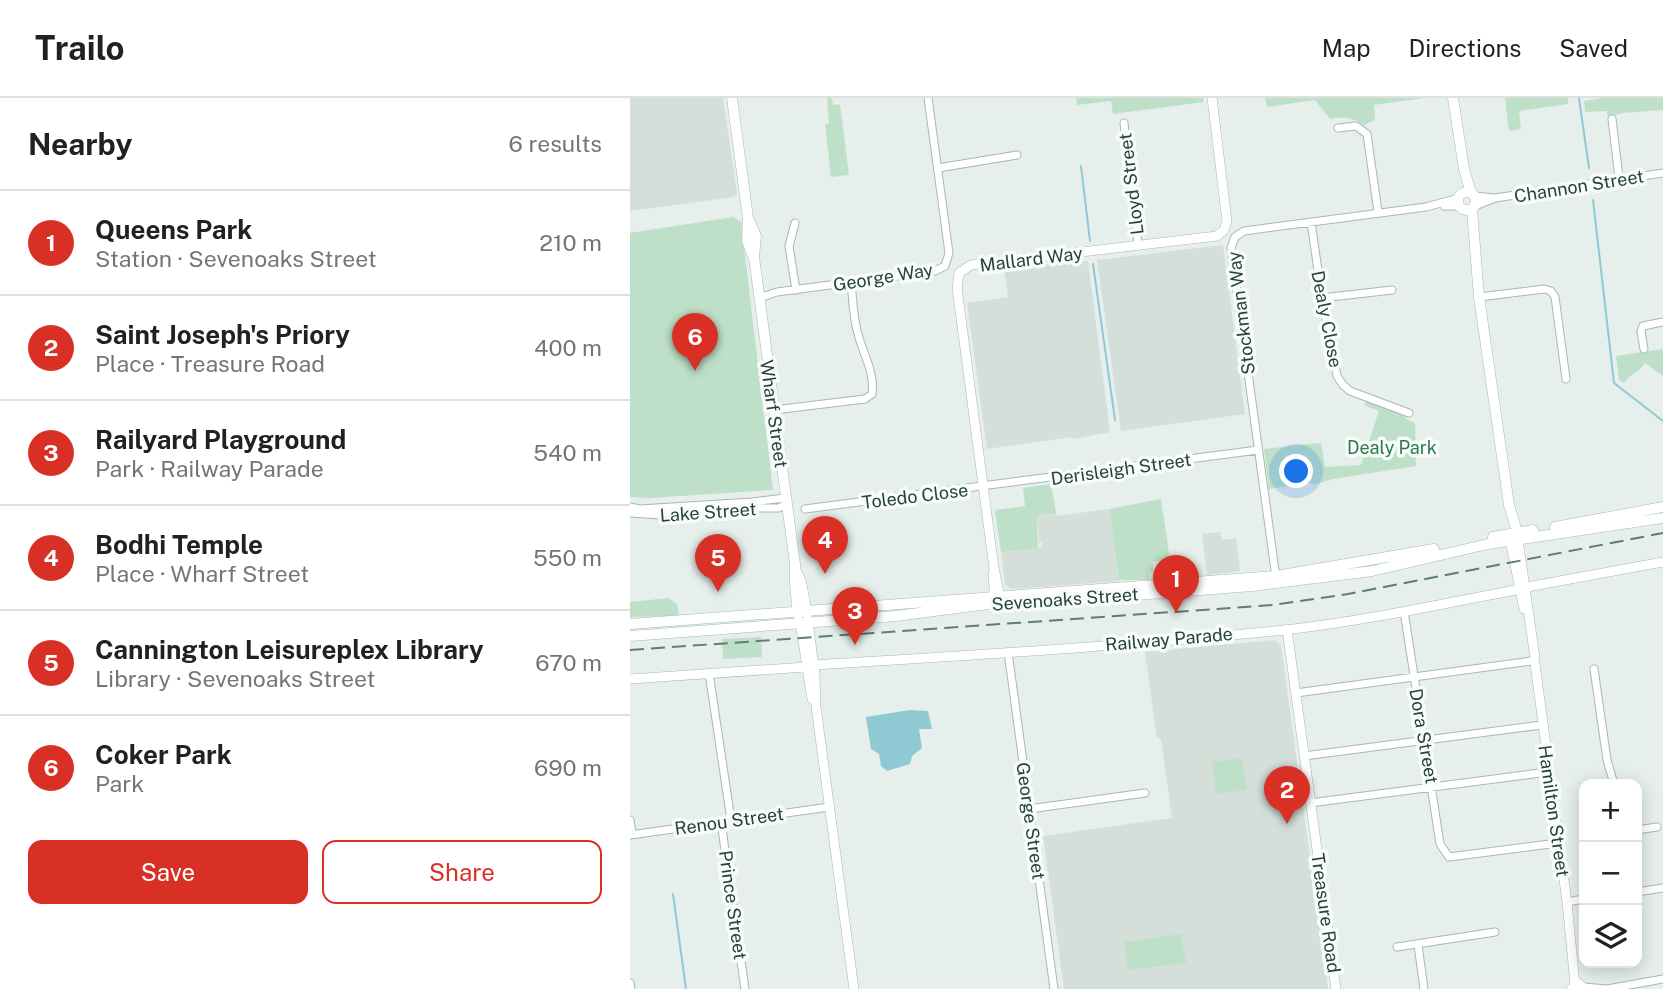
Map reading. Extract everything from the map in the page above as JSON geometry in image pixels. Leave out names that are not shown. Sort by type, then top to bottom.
[{"type":"main road","name":"Wharf Street","points":[[732,98],[748,218],[756,236],[754,257],[796,571],[794,583],[804,622]]},
{"type":"main road","name":"Hamilton Street","points":[[1453,98],[1514,536]]},
{"type":"main road","name":"Sevenoaks Street","points":[[630,624],[802,610],[997,600],[1046,602],[1372,571],[1514,536],[1663,507]]},
{"type":"main road","name":"Sevenoaks Street","points":[[1514,536],[1598,529],[1663,518]]},
{"type":"main road","name":"Sevenoaks Street","points":[[630,636],[896,616],[997,600]]},
{"type":"street","name":"George Way","points":[[759,295],[936,271],[947,263],[949,253],[928,98]]},
{"type":"street","name":"Mallard Way","points":[[997,600],[957,288],[959,273],[971,265],[1217,236],[1224,230],[1227,221],[1212,98]]},
{"type":"street","points":[[1612,119],[1619,178]]},
{"type":"street","name":"Lloyd Street","points":[[1124,123],[1139,246]]},
{"type":"street","points":[[1338,128],[1356,125],[1367,134],[1378,212]]},
{"type":"street","points":[[938,168],[1017,155]]},
{"type":"street","name":"Channon Street","points":[[1467,202],[1663,173]]},
{"type":"street","name":"Stockman Way","points":[[1276,579],[1231,248],[1235,237],[1244,231],[1467,202]]},
{"type":"street","name":"Dealy Close","points":[[1311,222],[1322,298],[1338,376],[1350,391],[1409,413]]},
{"type":"street","points":[[795,223],[789,246],[796,290]]},
{"type":"street","points":[[774,410],[865,399],[872,394],[869,365],[857,332],[851,283]]},
{"type":"street","points":[[1479,298],[1544,289],[1551,291],[1555,297],[1566,379]]},
{"type":"street","points":[[1322,298],[1392,290]]},
{"type":"street","points":[[1644,349],[1643,326],[1663,322]]},
{"type":"street","name":"Derisleigh Street","points":[[984,487],[1258,450]]},
{"type":"street","name":"Toledo Close","points":[[805,509],[984,487]]},
{"type":"street","name":"Lake Street","points":[[630,507],[640,509],[786,501]]},
{"type":"street","name":"Lake Street","points":[[630,513],[661,515],[740,508],[779,508],[786,501]]},
{"type":"street","name":"Hamilton Street","points":[[1514,536],[1567,902],[1576,987]]},
{"type":"street","name":"Railway Parade","points":[[630,679],[1287,629],[1404,611],[1663,562]]},
{"type":"street","name":"Dora Street","points":[[1404,611],[1440,844],[1449,857],[1558,843]]},
{"type":"street","name":"Wharf Street","points":[[804,622],[854,989]]},
{"type":"street","name":"Treasure Road","points":[[1287,629],[1336,989]]},
{"type":"street","name":"George Street","points":[[1009,652],[1054,989]]},
{"type":"street","points":[[1296,693],[1533,661]]},
{"type":"street","points":[[1594,669],[1607,760],[1613,779]]},
{"type":"street","points":[[709,673],[731,820]]},
{"type":"street","points":[[1304,756],[1542,725]]},
{"type":"street","points":[[1310,803],[1548,772]]},
{"type":"street","points":[[1030,809],[1145,793]]},
{"type":"street","name":"Renou Street","points":[[631,835],[829,807]]},
{"type":"street","points":[[630,820],[631,835]]},
{"type":"street","name":"Prince Street","points":[[721,822],[745,989]]},
{"type":"street","points":[[1642,829],[1657,827]]},
{"type":"street","points":[[1642,891],[1663,888]]},
{"type":"street","points":[[1567,902],[1579,900]]},
{"type":"street","points":[[1397,947],[1495,932]]},
{"type":"street","points":[[1418,945],[1424,989]]},
{"type":"street","points":[[1576,987],[1607,989],[1660,979],[1659,989]]},
{"type":"street","points":[[630,983],[631,989]]},
{"type":"shaded area","points":[[630,98],[723,98],[737,193],[734,197],[630,211]]},
{"type":"shaded area","points":[[1223,245],[1245,414],[1121,431],[1097,260]]},
{"type":"shaded area","points":[[1088,261],[1110,432],[987,449],[967,303],[1008,297],[1004,268]]},
{"type":"shaded area","points":[[1109,509],[1119,581],[1011,589],[1005,584],[1001,552],[1042,547],[1042,542],[1039,543],[1038,515],[1056,513],[1056,516]]},
{"type":"shaded area","points":[[1220,532],[1222,540],[1236,538],[1240,571],[1207,575],[1202,534]]},
{"type":"shaded area","points":[[1275,640],[1281,645],[1328,989],[1064,989],[1043,836],[1172,818],[1145,652]]},
{"type":"green space","points":[[827,98],[832,98],[833,105],[840,104],[849,175],[831,177],[825,124],[829,123]]},
{"type":"green space","points":[[1076,98],[1203,98],[1204,102],[1113,114],[1111,101],[1077,105]]},
{"type":"green space","points":[[1265,98],[1424,98],[1374,105],[1375,120],[1364,125],[1348,118],[1330,119],[1315,100],[1267,107]]},
{"type":"green space","points":[[1505,98],[1568,98],[1568,104],[1519,111],[1521,129],[1509,131]]},
{"type":"green space","points":[[1602,98],[1663,98],[1663,110],[1622,113],[1608,117],[1607,111],[1585,112],[1584,101]]},
{"type":"green space","points":[[733,217],[741,222],[773,490],[630,497],[630,233]]},
{"type":"green space","points":[[1663,349],[1663,376],[1645,363],[1624,383],[1619,380],[1616,356]]},
{"type":"green space","name":"Dealy Park","points":[[1366,401],[1400,412],[1415,423],[1416,466],[1333,479],[1313,485],[1269,489],[1264,449],[1321,443],[1325,467],[1361,465],[1379,411],[1364,405]]},
{"type":"green space","points":[[1051,484],[1056,513],[1039,515],[1038,548],[1001,552],[995,510],[1025,506],[1023,488]]},
{"type":"green space","points":[[1161,499],[1170,560],[1153,562],[1153,572],[1149,573],[1149,580],[1119,580],[1109,509]]},
{"type":"green space","points":[[669,598],[677,604],[679,616],[630,617],[630,602]]},
{"type":"green space","points":[[761,637],[762,657],[723,659],[722,639]]},
{"type":"green space","points":[[1242,758],[1246,790],[1216,794],[1212,762]]},
{"type":"green space","points":[[1181,934],[1186,963],[1128,970],[1124,942]]},
{"type":"water","points":[[910,710],[928,711],[932,729],[919,729],[922,748],[912,756],[910,764],[887,771],[881,766],[879,754],[871,749],[866,717]]},
{"type":"waterway","points":[[1579,98],[1589,168]]},
{"type":"waterway","points":[[1081,166],[1090,241]]},
{"type":"waterway","points":[[1593,200],[1614,383],[1663,421]]},
{"type":"waterway","points":[[1093,264],[1115,420]]},
{"type":"waterway","points":[[673,894],[686,989]]},
{"type":"railway","points":[[630,650],[1273,605],[1348,594],[1663,533]]},
{"type":"place","name":"Coker Park","points":[[695,371]]},
{"type":"place","name":"Bodhi Temple","points":[[825,574]]},
{"type":"place","name":"Cannington Leisureplex Library","points":[[718,592]]},
{"type":"place","name":"Queens Park","points":[[1176,613]]},
{"type":"place","name":"Railyard Playground","points":[[855,645]]},
{"type":"place","name":"Saint Joseph's Priory","points":[[1287,824]]}]
